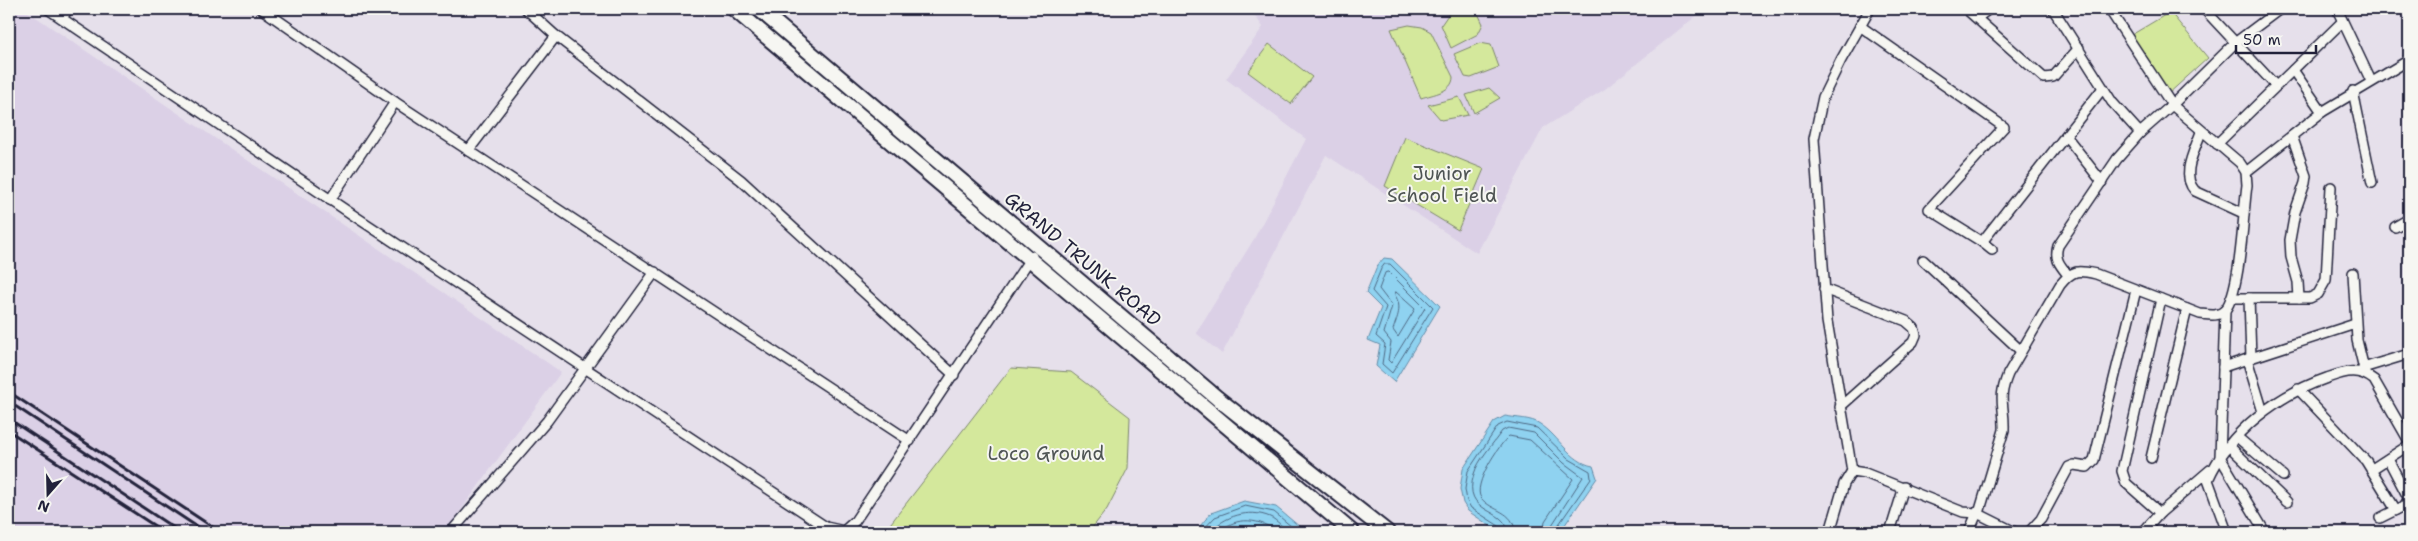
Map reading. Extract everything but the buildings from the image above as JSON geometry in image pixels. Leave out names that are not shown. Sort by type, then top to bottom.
[{"type":"main road","points":[[734,9],[1352,532]]},
{"type":"main road","name":"GRAND TRUNK ROAD","points":[[759,9],[1217,398],[1387,532]]},
{"type":"street","points":[[48,9],[586,370],[826,527],[837,531],[844,531],[856,521],[1038,247]]},
{"type":"street","points":[[62,18],[68,9]]},
{"type":"street","points":[[262,9],[395,102],[910,440]]},
{"type":"street","points":[[526,9],[556,36],[741,180],[954,375]]},
{"type":"street","points":[[1830,532],[1844,484],[1852,471],[1840,408],[1824,289],[1814,138],[1823,97],[1870,9]]},
{"type":"street","points":[[1966,9],[2044,78],[2054,77],[2079,48]]},
{"type":"street","points":[[1977,18],[1989,9]]},
{"type":"street","points":[[2053,9],[2119,112],[2140,133]]},
{"type":"street","points":[[2109,9],[2172,105],[2201,132],[2240,163],[2246,172],[2237,271],[2231,298],[2224,311],[2220,458],[2265,532]]},
{"type":"street","points":[[2204,9],[2276,86]]},
{"type":"street","points":[[2068,275],[2057,262],[2055,254],[2058,246],[2117,159],[2140,133],[2172,105],[2236,42],[2280,9]]},
{"type":"street","points":[[2337,9],[2371,81]]},
{"type":"street","points":[[2217,144],[2342,22]]},
{"type":"street","points":[[1860,26],[2004,128],[1929,209],[1992,250]]},
{"type":"street","points":[[468,150],[556,36]]},
{"type":"street","points":[[2246,172],[2322,112],[2353,91],[2409,60]]},
{"type":"street","points":[[2293,70],[2322,112]]},
{"type":"street","points":[[1982,242],[2103,88]]},
{"type":"street","points":[[2353,91],[2372,183]]},
{"type":"street","points":[[330,200],[395,102]]},
{"type":"street","points":[[2201,132],[2187,176],[2189,185],[2194,191],[2243,213]]},
{"type":"street","points":[[2066,136],[2102,182]]},
{"type":"street","points":[[2292,136],[2306,176],[2303,193],[2295,212],[2290,240],[2291,257],[2298,282],[2299,298]]},
{"type":"street","points":[[2231,298],[2310,298],[2318,294],[2326,280],[2331,187]]},
{"type":"street","points":[[2395,227],[2409,219]]},
{"type":"street","points":[[1923,260],[2021,351]]},
{"type":"street","points":[[1969,532],[1983,504],[2004,430],[2005,418],[2000,399],[2002,388],[2021,351],[2060,285],[2068,275],[2079,271],[2096,274],[2187,309],[2214,316],[2224,311]]},
{"type":"street","points":[[451,532],[547,421],[586,370],[654,272]]},
{"type":"street","points":[[2353,273],[2355,324],[2364,370],[2374,380],[2409,441]]},
{"type":"street","points":[[1824,289],[1906,321],[1914,328],[1916,335],[1913,342],[1840,408]]},
{"type":"street","points":[[2029,532],[2040,519],[2068,467],[2086,467],[2094,460],[2136,290]]},
{"type":"street","points":[[2249,298],[2249,359],[2263,412]]},
{"type":"street","points":[[2160,513],[2126,484],[2122,471],[2161,299]]},
{"type":"street","points":[[2151,458],[2187,309]]},
{"type":"street","points":[[2223,367],[2355,324]]},
{"type":"street","points":[[2227,532],[2208,480],[2213,468],[2237,437],[2263,412],[2286,395],[2298,389],[2341,373],[2364,370],[2409,354]]},
{"type":"street","points":[[2298,389],[2372,469],[2396,510]]},
{"type":"street","points":[[2237,437],[2283,476]]},
{"type":"street","points":[[2372,469],[2409,445]]},
{"type":"street","points":[[2229,446],[2287,502]]},
{"type":"street","points":[[2380,518],[2404,506],[2409,499],[2388,459]]},
{"type":"street","points":[[2143,532],[2160,513],[2213,468]]},
{"type":"street","points":[[1852,471],[1865,472],[1963,512],[1977,513],[2014,532]]},
{"type":"street","points":[[1890,532],[1904,487]]},
{"type":"shaded area","points":[[9,9],[24,9],[561,372],[445,532],[9,532]]},
{"type":"shaded area","points":[[1250,9],[1705,9],[1605,89],[1543,128],[1477,253],[1326,155],[1222,354],[1196,333],[1254,239],[1306,139],[1226,79],[1263,27]]},
{"type":"green space","points":[[1452,9],[1476,9],[1483,24],[1478,34],[1451,48],[1441,25]]},
{"type":"green space","points":[[2170,12],[2208,58],[2167,95],[2128,37]]},
{"type":"green space","points":[[1409,25],[1422,27],[1431,32],[1453,77],[1450,86],[1442,92],[1421,98],[1391,29]]},
{"type":"green space","points":[[1480,43],[1491,45],[1499,67],[1471,78],[1465,77],[1454,54]]},
{"type":"green space","points":[[1269,44],[1312,77],[1291,104],[1248,72]]},
{"type":"green space","points":[[1489,88],[1500,98],[1474,113],[1466,95]]},
{"type":"green space","points":[[1459,97],[1468,115],[1441,120],[1428,105]]},
{"type":"green space","name":"Junior School Field","points":[[1405,137],[1484,169],[1458,230],[1385,186]]},
{"type":"green space","name":"Loco Ground","points":[[1011,368],[1071,372],[1130,417],[1128,468],[1107,509],[1089,532],[884,532]]},
{"type":"water","points":[[1384,258],[1392,259],[1440,306],[1394,382],[1376,366],[1380,345],[1368,340],[1381,308],[1366,293],[1377,266]]},
{"type":"water","points":[[1505,416],[1537,422],[1547,429],[1571,454],[1585,464],[1593,466],[1597,478],[1560,532],[1499,532],[1468,511],[1463,503],[1460,489],[1463,469],[1494,422]]},
{"type":"water","points":[[1244,501],[1276,507],[1306,532],[1195,532],[1211,513]]},
{"type":"railway","points":[[9,392],[220,532]]},
{"type":"railway","points":[[9,402],[205,532]]},
{"type":"railway","points":[[9,419],[180,532]]},
{"type":"railway","points":[[9,431],[164,532]]}]
